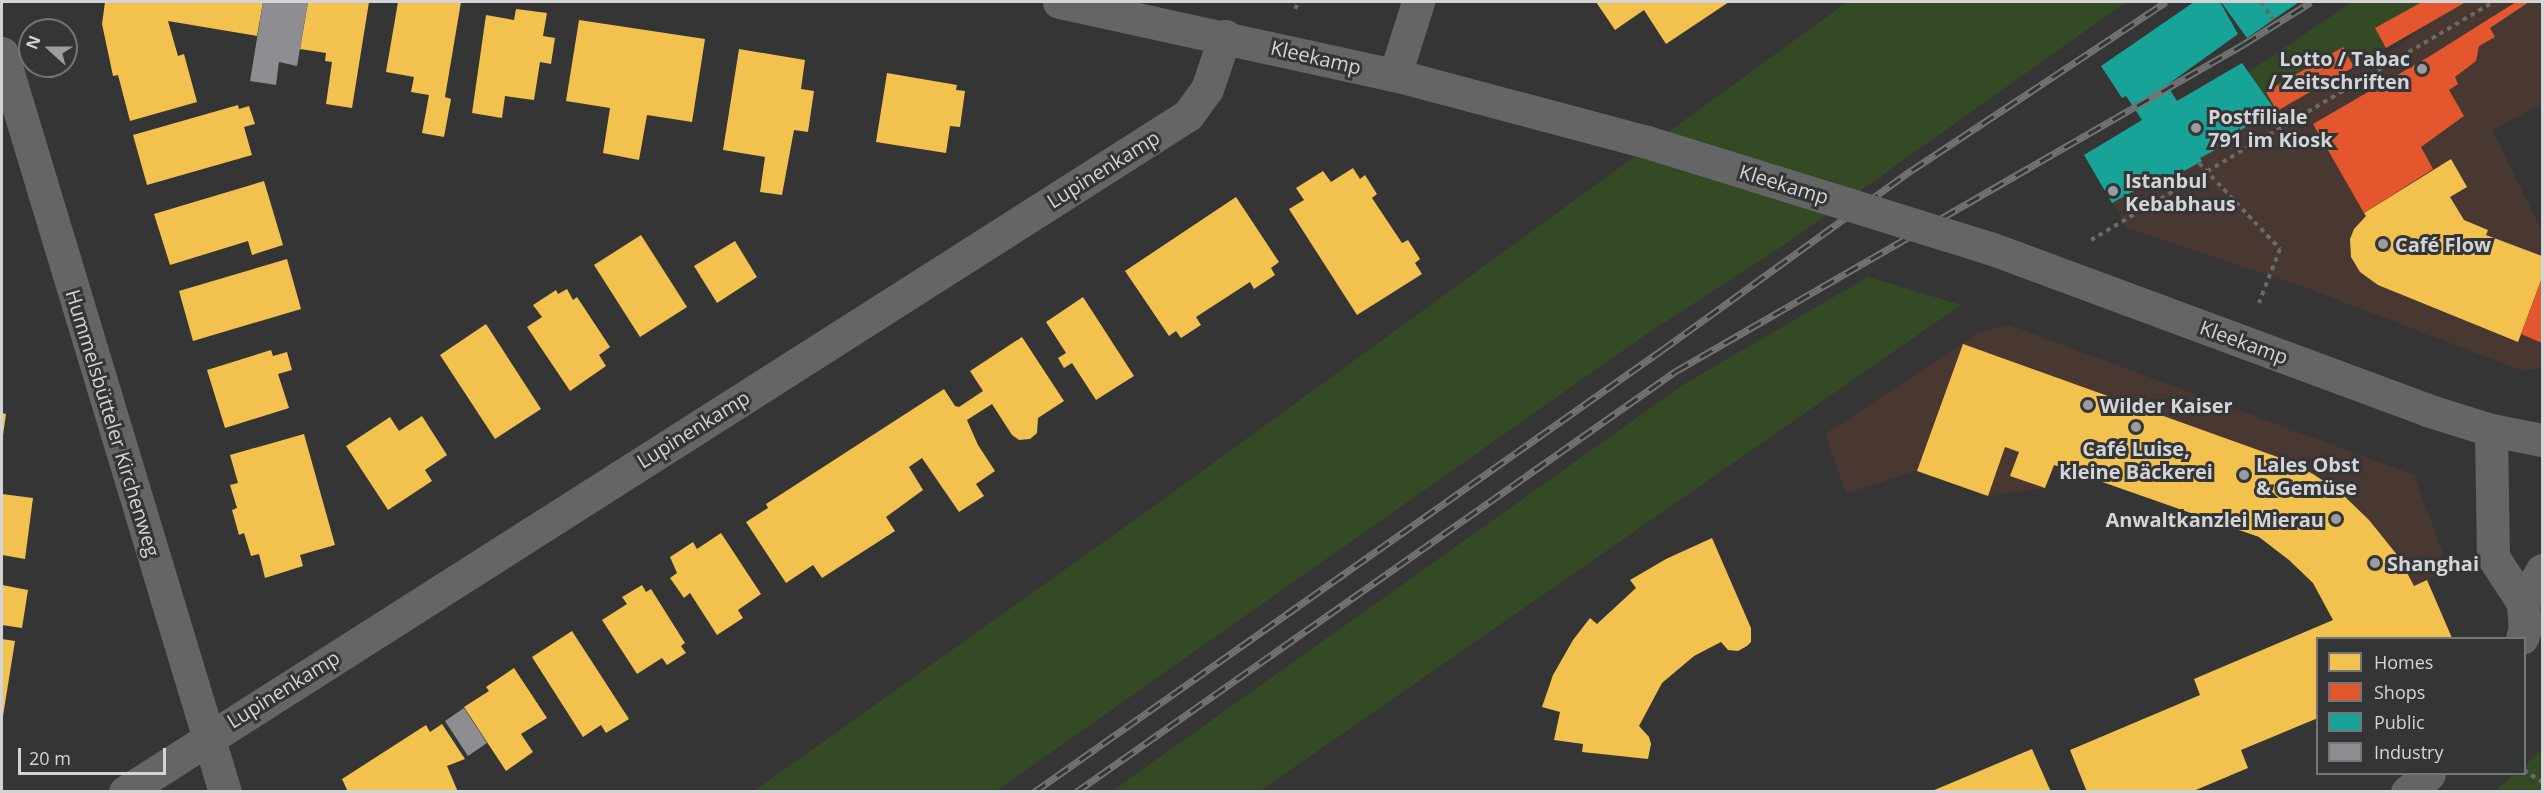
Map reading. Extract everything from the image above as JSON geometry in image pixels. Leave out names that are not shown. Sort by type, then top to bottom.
[{"type":"street","name":"Kleekamp","points":[[1059,2],[1225,36],[1395,75],[1647,142],[1990,248],[2427,410],[2491,430],[2542,440]]},
{"type":"street","points":[[1395,75],[1418,2]]},
{"type":"street","name":"Lupinenkamp","points":[[125,792],[208,736],[1188,115],[1207,89],[1225,36]]},
{"type":"street","name":"Hummelsbütteler Kirchenweg","points":[[2,53],[225,792]]},
{"type":"street","points":[[2491,430],[2493,557],[2523,603],[2522,637]]},
{"type":"street","points":[[2523,603],[2542,570]]},
{"type":"street","points":[[2407,792],[2428,775]]},
{"type":"path","points":[[2261,2],[2273,19]]},
{"type":"path","points":[[2044,268],[2493,2]]},
{"type":"path","points":[[2199,163],[2205,173],[2280,249],[2258,305]]},
{"type":"path","points":[[2526,771],[2542,782]]},
{"type":"shaded area","points":[[2454,2],[2542,2],[2542,104],[2492,130],[2542,231],[2542,368],[2523,371],[2304,287],[2127,228],[2084,155],[2242,63],[2275,110],[2399,46]]},
{"type":"shaded area","points":[[2008,325],[2414,475],[2449,571],[2333,620],[2313,583],[2289,560],[2259,537],[2055,465],[2045,488],[1988,496],[1917,471],[1846,493],[1825,434],[1978,333]]},
{"type":"green space","points":[[1847,2],[2126,2],[1781,247],[1648,333],[996,791],[753,792],[1150,509]]},
{"type":"green space","points":[[2352,2],[2467,2],[2275,110],[2247,73]]},
{"type":"green space","points":[[1868,277],[1961,305],[1260,791],[1112,791],[1683,385]]},
{"type":"green space","points":[[2539,752],[2542,755],[2542,791],[2495,791],[2514,775],[2526,775],[2526,764]]},
{"type":"building: Homes","points":[[105,2],[263,2],[257,36],[168,21],[178,56],[184,54],[197,102],[130,121],[118,75],[113,76],[102,24]]},
{"type":"building: Homes","points":[[308,2],[369,2],[352,108],[326,104],[332,62],[325,61],[326,53],[300,49]]},
{"type":"building: Homes","points":[[398,2],[461,2],[445,97],[451,99],[444,137],[422,133],[429,95],[411,92],[414,77],[386,72]]},
{"type":"building: Homes","points":[[1596,2],[1729,2],[1666,44],[1644,10],[1615,30]]},
{"type":"building: Homes","points":[[516,9],[547,13],[543,36],[555,38],[551,64],[540,62],[534,100],[505,96],[502,118],[472,113],[486,15],[514,20]]},
{"type":"building: Homes","points":[[579,20],[705,39],[692,122],[647,115],[639,160],[603,153],[610,108],[566,101]]},
{"type":"building: Homes","points":[[739,49],[805,60],[801,89],[814,91],[808,132],[794,130],[782,195],[760,192],[765,157],[723,150]]},
{"type":"building: Homes","points":[[887,73],[957,85],[956,90],[965,91],[960,127],[950,126],[946,153],[876,142]]},
{"type":"building: Homes","points":[[238,105],[239,109],[249,106],[255,124],[244,127],[252,155],[147,185],[133,135]]},
{"type":"building: Homes","points":[[2451,159],[2467,187],[2450,197],[2464,220],[2488,230],[2486,235],[2542,256],[2542,278],[2518,342],[2378,285],[2360,272],[2351,257],[2350,239],[2354,229],[2366,216],[2364,213]]},
{"type":"building: Homes","points":[[1353,168],[1360,179],[1365,175],[1377,194],[1372,198],[1402,243],[1408,240],[1420,259],[1415,263],[1422,274],[1357,315],[1289,209],[1304,200],[1296,188],[1323,171],[1331,182]]},
{"type":"building: Homes","points":[[264,181],[283,245],[252,255],[248,241],[170,265],[154,214]]},
{"type":"building: Homes","points":[[1236,197],[1279,262],[1271,268],[1275,275],[1254,289],[1250,282],[1196,317],[1201,325],[1181,338],[1176,331],[1169,336],[1125,271]]},
{"type":"building: Homes","points":[[641,235],[687,307],[640,337],[594,265]]},
{"type":"building: Homes","points":[[735,241],[757,277],[717,303],[694,266]]},
{"type":"building: Homes","points":[[287,259],[301,309],[193,341],[179,291]]},
{"type":"building: Homes","points":[[567,289],[573,300],[577,297],[610,347],[599,355],[606,366],[570,391],[527,327],[542,317],[533,305],[556,290],[558,294]]},
{"type":"building: Homes","points":[[1083,297],[1134,376],[1096,400],[1072,363],[1064,368],[1058,358],[1066,353],[1046,322]]},
{"type":"building: Homes","points":[[486,324],[541,409],[495,439],[440,355]]},
{"type":"building: Homes","points":[[1022,337],[1064,401],[1038,418],[1037,433],[1030,439],[1019,440],[1012,435],[992,404],[967,420],[978,445],[995,471],[976,484],[984,496],[959,512],[922,458],[909,467],[923,490],[886,517],[895,531],[822,578],[813,565],[786,583],[746,522],[768,508],[766,504],[944,389],[955,406],[959,407],[983,391],[970,371]]},
{"type":"building: Homes","points":[[1963,344],[2286,460],[2313,474],[2340,492],[2369,520],[2398,556],[2414,586],[2427,580],[2452,637],[2316,637],[2316,719],[2241,750],[2248,768],[2191,792],[2087,792],[2070,750],[2200,695],[2194,679],[2333,620],[2313,583],[2289,560],[2259,537],[2054,465],[2045,488],[2010,476],[2019,452],[2005,447],[1988,496],[1917,471]]},
{"type":"building: Homes","points":[[271,350],[273,356],[287,352],[292,370],[278,374],[289,408],[225,428],[207,370]]},
{"type":"building: Homes","points":[[2,413],[6,414],[3,435],[2,435]]},
{"type":"building: Homes","points":[[422,416],[447,455],[425,470],[432,481],[388,510],[346,446],[390,417],[399,431]]},
{"type":"building: Homes","points":[[304,434],[335,545],[300,555],[303,566],[265,578],[259,554],[251,556],[244,533],[239,535],[232,510],[237,508],[230,485],[238,483],[230,455]]},
{"type":"building: Homes","points":[[2,494],[33,498],[25,559],[2,555]]},
{"type":"building: Homes","points":[[721,533],[761,594],[738,610],[743,618],[717,635],[690,593],[684,598],[670,578],[677,573],[670,557],[693,542],[697,549]]},
{"type":"building: Homes","points":[[1712,538],[1751,628],[1751,642],[1738,651],[1728,650],[1721,642],[1694,656],[1662,683],[1639,726],[1649,737],[1651,744],[1648,759],[1582,752],[1583,744],[1554,740],[1560,712],[1542,707],[1553,675],[1573,640],[1590,618],[1597,624],[1636,588],[1630,580],[1666,559]]},
{"type":"building: Homes","points":[[2,585],[28,590],[22,628],[2,625]]},
{"type":"building: Homes","points":[[642,585],[646,592],[651,589],[685,643],[681,646],[686,653],[667,665],[662,658],[637,674],[602,620],[627,604],[622,597]]},
{"type":"building: Homes","points":[[572,631],[629,719],[606,733],[601,725],[583,737],[532,657]]},
{"type":"building: Homes","points":[[2,639],[15,641],[3,716],[2,716]]},
{"type":"building: Homes","points":[[514,668],[547,718],[521,734],[533,752],[506,771],[464,707],[489,691],[486,687]]},
{"type":"building: Homes","points":[[442,724],[465,759],[447,766],[458,792],[348,792],[342,779],[426,725],[430,732]]},
{"type":"building: Homes","points":[[2032,749],[2051,792],[1932,792],[1932,791]]},
{"type":"building: Shops","points":[[2422,2],[2464,3],[2386,48],[2375,28]]},
{"type":"building: Shops","points":[[2516,2],[2529,2],[2490,28],[2495,37],[2479,46],[2476,61],[2455,77],[2458,84],[2449,90],[2464,116],[2421,147],[2433,169],[2364,213],[2313,124],[2430,56]]},
{"type":"building: Shops","points":[[2343,47],[2354,67],[2277,111],[2266,92]]},
{"type":"building: Shops","points":[[2542,278],[2542,343],[2521,334]]},
{"type":"building: Public","points":[[2194,2],[2220,2],[2238,34],[2167,85],[2177,101],[2242,63],[2275,110],[2227,138],[2228,140],[2213,148],[2215,150],[2200,158],[2202,161],[2169,177],[2167,174],[2153,183],[2152,181],[2112,203],[2084,155],[2142,120],[2126,96],[2122,98],[2101,66]]},
{"type":"building: Public","points":[[2221,2],[2299,2],[2247,38]]},
{"type":"building: Industry","points":[[263,2],[308,2],[297,66],[279,62],[276,85],[250,81]]},
{"type":"building: Industry","points":[[464,708],[487,743],[468,756],[445,721]]},
{"type":"railway","points":[[1034,792],[1662,350],[1912,170],[2166,2]]},
{"type":"railway","points":[[1076,792],[1676,371],[2244,44],[2311,2]]},
{"type":"place","name":"Lotto / Tabac / Zeitschriften","points":[[2422,69]]},
{"type":"place","name":"Postfiliale 791 im Kiosk","points":[[2196,128]]},
{"type":"place","name":"Istanbul Kebabhaus","points":[[2113,191]]},
{"type":"place","name":"Café Flow","points":[[2383,244]]},
{"type":"place","name":"Wilder Kaiser","points":[[2088,405]]},
{"type":"place","name":"Café Luise, kleine Bäckerei","points":[[2136,427]]},
{"type":"place","name":"Lales Obst & Gemüse","points":[[2244,475]]},
{"type":"place","name":"Anwaltkanzlei Mierau","points":[[2336,519]]},
{"type":"place","name":"Shanghai","points":[[2375,563]]}]
